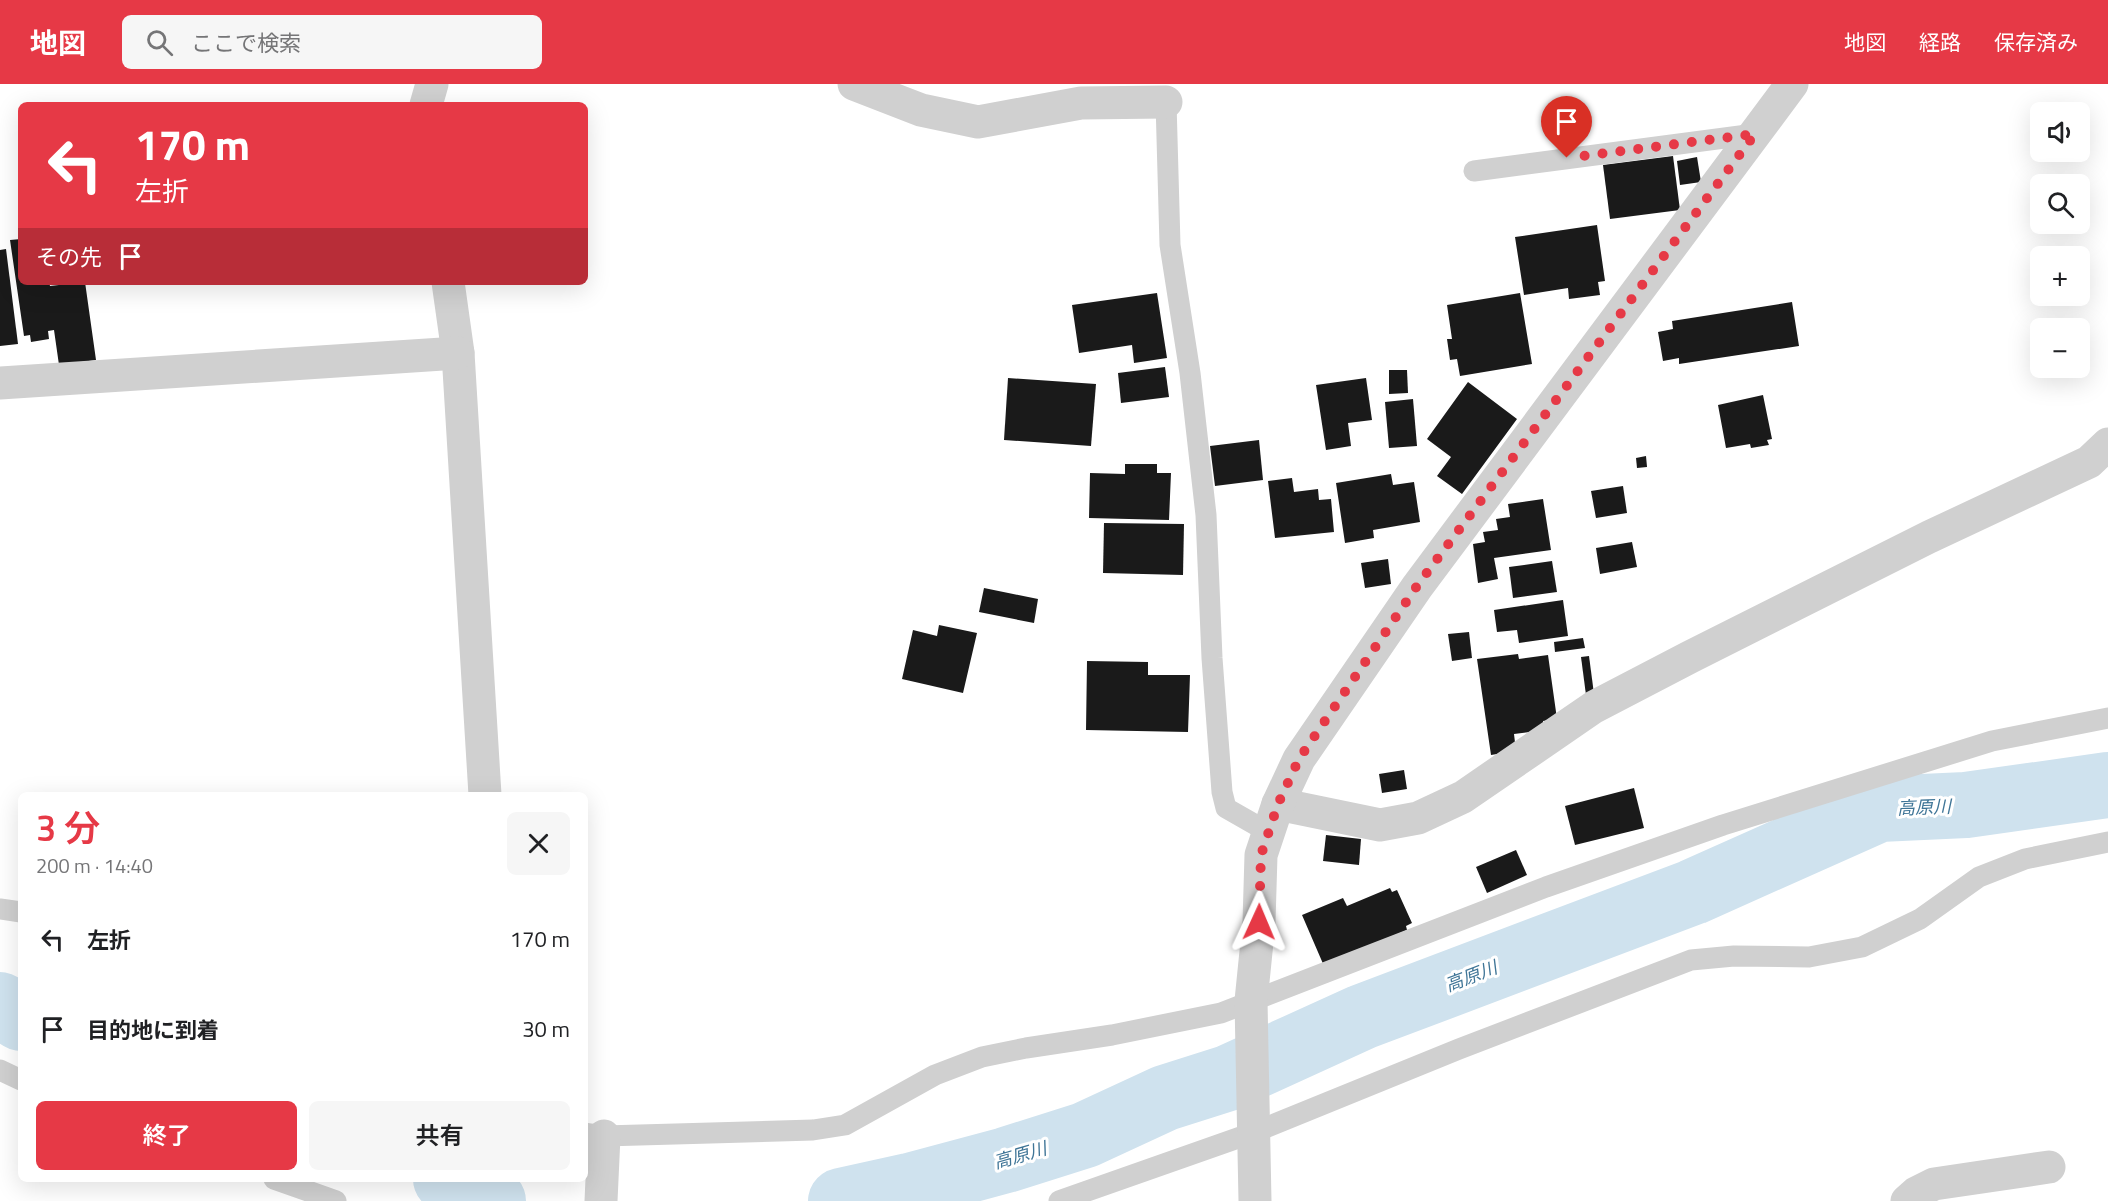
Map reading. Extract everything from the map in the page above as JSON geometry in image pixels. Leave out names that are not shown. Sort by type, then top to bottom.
[{"type":"street","points":[[427,102],[432,84]]},
{"type":"street","points":[[854,84],[921,110],[978,122],[1081,103],[1166,102]]},
{"type":"street","points":[[1255,1201],[1252,1008],[1259,922],[1261,855],[1273,818],[1299,759],[1417,586],[1792,84]]},
{"type":"street","points":[[448,285],[458,353],[485,792]]},
{"type":"street","points":[[0,383],[458,353]]},
{"type":"street","points":[[1273,818],[1380,825],[1418,818],[1463,797],[1605,702],[1689,657],[1919,542],[2089,462],[2108,444]]},
{"type":"street","points":[[595,1134],[601,1201]]},
{"type":"street","points":[[1907,1201],[1916,1193],[1934,1184],[2049,1167]]},
{"type":"lane","points":[[1166,102],[1170,245],[1190,374],[1206,515],[1212,658],[1222,792],[1226,808],[1273,818]]},
{"type":"lane","points":[[1474,171],[1755,134]]},
{"type":"lane","points":[[595,1134],[813,1130],[844,1125],[935,1075],[982,1058],[1026,1048],[1112,1035],[1252,1008],[1546,887],[1724,825],[1992,741],[2108,718]]},
{"type":"lane","points":[[1059,1201],[1691,960],[1734,956],[1809,957],[1862,947],[1920,919],[1979,877],[2025,858],[2108,842]]},
{"type":"lane","points":[[0,909],[18,912]]},
{"type":"lane","points":[[0,1070],[18,1079]]},
{"type":"lane","points":[[282,1182],[336,1201]]},
{"type":"building","points":[[1673,156],[1680,210],[1610,219],[1603,165]]},
{"type":"building","points":[[1697,157],[1701,182],[1680,185],[1677,161]]},
{"type":"building","points":[[1597,225],[1605,281],[1598,282],[1600,295],[1569,299],[1568,288],[1524,295],[1515,237]]},
{"type":"building","points":[[18,239],[18,285],[85,285],[96,360],[59,365],[54,330],[48,331],[49,339],[31,342],[30,335],[24,336],[10,240]]},
{"type":"building","points":[[6,249],[18,344],[0,346],[0,250]]},
{"type":"building","points":[[1157,293],[1167,358],[1134,363],[1132,345],[1079,353],[1072,305]]},
{"type":"building","points":[[1520,293],[1532,364],[1460,376],[1457,359],[1450,360],[1447,339],[1452,339],[1447,305]]},
{"type":"building","points":[[1792,302],[1799,346],[1679,364],[1679,358],[1663,361],[1658,332],[1673,329],[1672,321]]},
{"type":"building","points":[[1165,367],[1169,397],[1121,403],[1118,373]]},
{"type":"building","points":[[1389,370],[1407,370],[1408,393],[1389,394]]},
{"type":"building","points":[[1008,378],[1096,384],[1091,446],[1004,440]]},
{"type":"building","points":[[1366,378],[1372,420],[1348,423],[1351,446],[1326,450],[1316,385]]},
{"type":"building","points":[[1468,382],[1517,419],[1462,494],[1437,476],[1451,457],[1427,439]]},
{"type":"building","points":[[1763,395],[1772,439],[1767,440],[1769,445],[1751,448],[1750,444],[1726,448],[1718,405]]},
{"type":"building","points":[[1413,399],[1417,446],[1389,448],[1385,402]]},
{"type":"building","points":[[1259,440],[1263,480],[1215,486],[1210,446]]},
{"type":"building","points":[[1646,456],[1647,467],[1637,468],[1636,458]]},
{"type":"building","points":[[1125,464],[1157,464],[1157,473],[1171,473],[1169,520],[1089,518],[1090,473],[1125,474]]},
{"type":"building","points":[[1391,474],[1393,485],[1414,482],[1420,522],[1373,530],[1374,538],[1345,543],[1336,483]]},
{"type":"building","points":[[1292,478],[1294,492],[1318,489],[1319,500],[1331,499],[1334,532],[1275,538],[1268,481]]},
{"type":"building","points":[[1623,486],[1627,513],[1596,518],[1591,491]]},
{"type":"building","points":[[1543,499],[1551,550],[1494,558],[1498,579],[1478,583],[1473,544],[1485,542],[1483,532],[1498,530],[1496,519],[1510,517],[1508,504]]},
{"type":"building","points":[[1104,523],[1184,524],[1183,575],[1103,573]]},
{"type":"building","points":[[1632,542],[1637,567],[1600,574],[1596,548]]},
{"type":"building","points":[[1388,559],[1391,584],[1365,588],[1361,563]]},
{"type":"building","points":[[1552,561],[1557,592],[1513,598],[1509,567]]},
{"type":"building","points":[[984,588],[1038,599],[1034,623],[979,612]]},
{"type":"building","points":[[1563,600],[1568,636],[1519,643],[1517,630],[1497,632],[1494,610]]},
{"type":"building","points":[[939,625],[977,633],[963,693],[902,679],[913,630],[937,636]]},
{"type":"building","points":[[1469,632],[1472,658],[1452,661],[1448,634]]},
{"type":"building","points":[[1583,638],[1585,648],[1555,652],[1554,642]]},
{"type":"building","points":[[1518,654],[1519,659],[1548,655],[1557,719],[1543,721],[1544,730],[1514,734],[1516,751],[1491,755],[1477,659]]},
{"type":"building","points":[[1589,656],[1594,694],[1586,695],[1581,657]]},
{"type":"building","points":[[1087,661],[1148,662],[1148,675],[1190,675],[1188,732],[1086,730]]},
{"type":"building","points":[[1404,770],[1407,789],[1382,793],[1379,774]]},
{"type":"building","points":[[1634,788],[1644,828],[1575,845],[1565,806]]},
{"type":"building","points":[[1326,835],[1361,839],[1359,865],[1323,861]]},
{"type":"building","points":[[1516,850],[1527,875],[1487,893],[1476,867]]},
{"type":"building","points":[[1390,888],[1392,892],[1397,890],[1412,923],[1406,926],[1407,930],[1324,966],[1302,915],[1343,898],[1347,906]]},
{"type":"waterway","name":"高原川","points":[[841,1201],[909,1186],[1006,1160],[1085,1135],[1165,1098],[1228,1078],[1362,1017],[1693,892],[1879,809],[1966,805],[2108,785]]},
{"type":"waterway","name":"高原川","points":[[0,1005],[18,1016]]},
{"type":"waterway","name":"高原川","points":[[452,1182],[493,1201]]},
{"type":"route","points":[[1259,922],[1261,855],[1278,804],[1299,759],[1417,586],[1755,134],[1567,158]]}]
